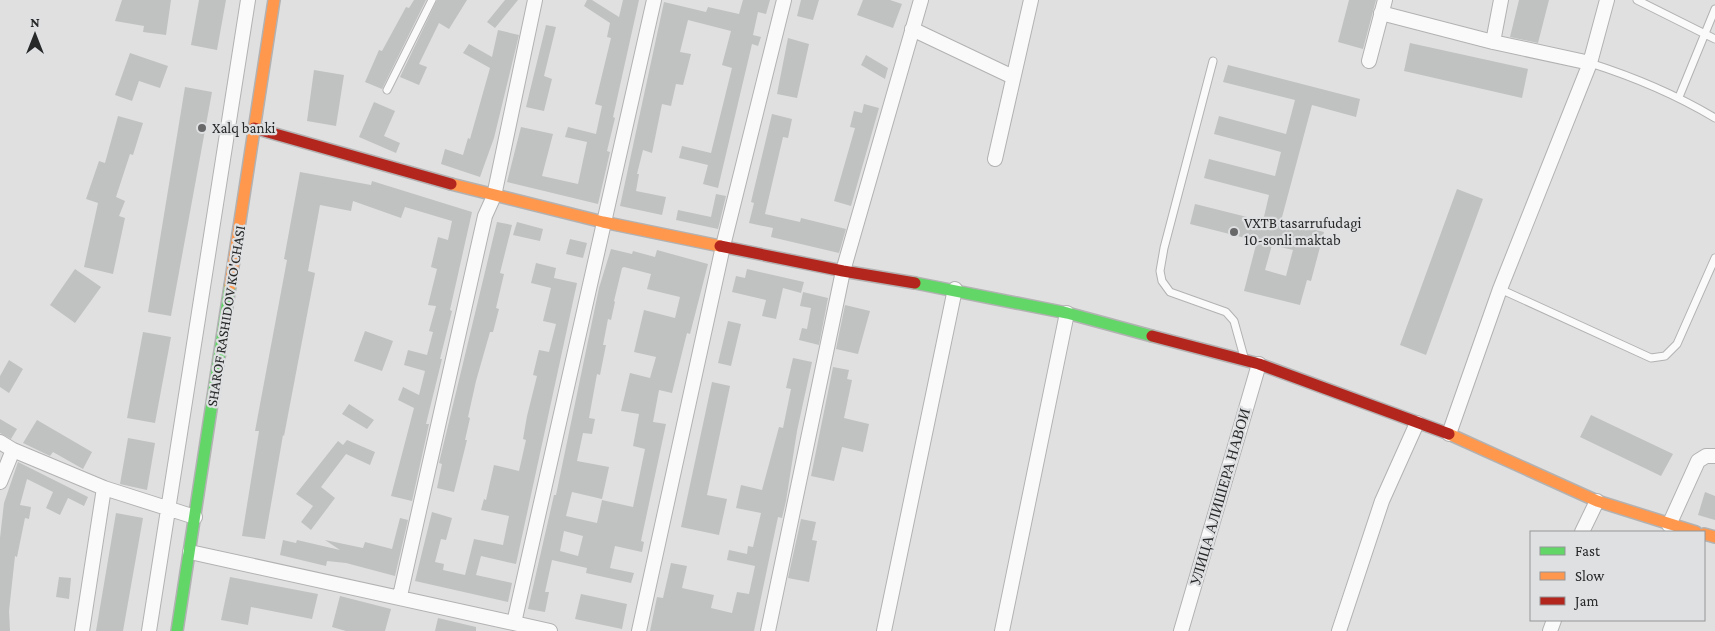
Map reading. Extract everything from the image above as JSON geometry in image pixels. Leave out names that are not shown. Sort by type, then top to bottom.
[{"type":"street","points":[[149,631],[248,0]]},
{"type":"street","name":"SHAROF RASHIDOV KO'CHASI","points":[[177,631],[274,0]]},
{"type":"street","points":[[400,596],[485,216],[494,196],[535,0]]},
{"type":"street","points":[[514,623],[654,0]]},
{"type":"street","points":[[639,631],[723,246],[784,0]]},
{"type":"street","points":[[768,631],[843,271],[921,0]]},
{"type":"street","points":[[995,159],[1031,0]]},
{"type":"street","points":[[1493,42],[1501,0]]},
{"type":"street","points":[[1449,434],[1500,289],[1590,62],[1607,0]]},
{"type":"street","points":[[1370,62],[1383,7],[1493,42],[1590,62]]},
{"type":"street","points":[[912,30],[1014,77]]},
{"type":"street","points":[[254,128],[494,196],[603,222],[843,271],[955,288],[1067,313],[1259,364],[1449,434],[1597,501],[1692,531]]},
{"type":"street","points":[[884,631],[955,288]]},
{"type":"street","points":[[1002,631],[1067,313]]},
{"type":"street","name":"УЛИЦА АЛИШЕРА НАВОИ","points":[[1181,631],[1259,364]]},
{"type":"street","points":[[1339,631],[1382,501],[1417,423]]},
{"type":"street","points":[[0,442],[13,450],[104,488],[195,517]]},
{"type":"street","points":[[0,482],[13,450]]},
{"type":"street","points":[[1669,525],[1698,461],[1706,456],[1715,456]]},
{"type":"street","points":[[82,631],[104,488]]},
{"type":"street","points":[[1582,531],[1597,501]]},
{"type":"street","points":[[190,552],[400,596],[550,631]]},
{"type":"lane","points":[[387,90],[432,0]]},
{"type":"lane","points":[[1638,0],[1715,39]]},
{"type":"lane","points":[[1679,97],[1703,33],[1715,9]]},
{"type":"lane","points":[[1213,61],[1164,248],[1160,271],[1162,282],[1170,292],[1226,312],[1232,316],[1244,360]]},
{"type":"lane","points":[[1590,62],[1631,76],[1679,97],[1715,118]]},
{"type":"lane","points":[[1500,289],[1651,358],[1665,356],[1677,344],[1715,258]]},
{"type":"building","points":[[122,0],[171,0],[166,35],[143,32],[144,26],[115,21]]},
{"type":"building","points":[[199,0],[226,0],[217,50],[191,45]]},
{"type":"building","points":[[414,0],[426,0],[382,89],[365,82],[379,50],[382,51],[406,7],[409,8]]},
{"type":"building","points":[[437,0],[467,0],[449,29],[439,23],[419,64],[427,67],[419,85],[400,77]]},
{"type":"building","points":[[505,0],[518,0],[495,28],[487,22]]},
{"type":"building","points":[[587,0],[592,0],[619,17],[623,0],[639,0],[613,117],[615,118],[607,151],[610,152],[598,204],[507,182],[521,127],[553,134],[542,176],[578,184],[587,142],[565,137],[568,127],[596,134],[602,106],[595,104],[611,38],[607,37],[610,23],[584,6]]},
{"type":"building","points":[[743,0],[770,0],[766,14],[758,12],[753,35],[761,37],[758,46],[752,44],[718,188],[703,184],[708,165],[679,158],[682,146],[711,153],[732,68],[722,65],[731,31],[688,20],[680,52],[691,54],[683,85],[676,84],[671,106],[662,104],[652,153],[643,150],[637,174],[639,174],[636,191],[666,197],[662,215],[620,206],[664,2],[706,12],[708,7],[739,14]]},
{"type":"building","points":[[801,0],[819,0],[813,20],[797,16]]},
{"type":"building","points":[[863,0],[890,0],[902,4],[893,28],[857,15]]},
{"type":"building","points":[[1349,0],[1376,0],[1363,49],[1338,42]]},
{"type":"building","points":[[1519,0],[1549,0],[1538,43],[1510,37]]},
{"type":"building","points":[[546,25],[556,27],[544,76],[552,79],[544,111],[526,107]]},
{"type":"building","points":[[498,30],[519,35],[494,138],[480,177],[441,164],[445,149],[463,155],[468,138],[470,139],[490,68],[463,53],[469,44],[492,57]]},
{"type":"building","points":[[788,38],[809,44],[797,98],[777,94]]},
{"type":"building","points":[[1410,43],[1528,69],[1522,98],[1404,71]]},
{"type":"building","points":[[130,53],[168,66],[160,88],[139,81],[132,101],[115,95]]},
{"type":"building","points":[[866,55],[888,68],[885,79],[861,65]]},
{"type":"building","points":[[1228,65],[1360,99],[1356,117],[1312,105],[1281,221],[1324,232],[1311,281],[1307,280],[1300,305],[1244,291],[1257,241],[1190,224],[1195,204],[1263,221],[1269,195],[1204,178],[1209,159],[1275,176],[1281,152],[1214,134],[1219,116],[1286,134],[1295,100],[1223,82]],"holes":[[[1272,245],[1293,250],[1286,276],[1265,270]]]},
{"type":"building","points":[[314,70],[344,75],[336,126],[307,121]]},
{"type":"building","points":[[185,87],[212,92],[171,316],[148,312]]},
{"type":"building","points":[[374,102],[395,111],[384,136],[400,143],[396,153],[359,137]]},
{"type":"building","points":[[864,104],[879,108],[851,206],[834,201],[855,128],[850,127],[854,111],[862,113]]},
{"type":"building","points":[[772,114],[792,119],[788,138],[783,137],[765,214],[800,222],[801,218],[846,229],[839,253],[771,237],[773,228],[749,223],[754,203],[751,202]]},
{"type":"building","points":[[118,116],[143,123],[133,155],[130,154],[116,197],[125,201],[119,216],[125,218],[113,274],[84,267],[98,203],[86,199],[99,161],[105,163]]},
{"type":"building","points":[[300,172],[371,185],[372,181],[472,212],[450,310],[452,311],[440,359],[442,359],[426,424],[429,424],[412,501],[391,496],[414,408],[398,400],[403,387],[419,395],[425,371],[404,365],[408,350],[427,355],[433,332],[429,331],[436,306],[428,305],[437,269],[431,267],[438,237],[448,240],[452,221],[405,207],[401,218],[353,201],[351,211],[320,205],[308,271],[315,273],[283,435],[265,539],[242,536],[259,431],[255,431],[287,260],[284,259]]},
{"type":"building","points":[[1457,189],[1483,199],[1426,355],[1400,345]]},
{"type":"building","points":[[716,194],[726,196],[718,229],[676,220],[678,210],[711,217]]},
{"type":"building","points":[[497,222],[512,225],[500,273],[504,274],[496,308],[499,309],[493,332],[490,332],[476,381],[468,417],[470,418],[465,440],[467,440],[454,492],[437,488],[442,464],[439,463]]},
{"type":"building","points":[[517,222],[543,229],[540,241],[513,235]]},
{"type":"building","points":[[570,239],[587,243],[583,258],[566,254]]},
{"type":"building","points":[[611,249],[632,254],[633,251],[655,257],[657,250],[708,264],[690,334],[687,333],[672,393],[659,390],[653,422],[666,424],[641,541],[644,542],[642,552],[615,546],[610,568],[634,573],[631,583],[586,573],[587,568],[552,560],[545,592],[549,592],[545,612],[528,609],[554,495],[556,495],[599,288]],"holes":[[[622,268],[651,274],[647,289],[680,297],[675,318],[644,310],[634,352],[656,357],[650,378],[630,373],[621,411],[639,414],[633,446],[645,449],[633,507],[602,500],[597,523],[566,516],[572,492],[602,499],[609,467],[577,461],[583,433],[592,434],[595,419],[589,418],[597,374],[600,375],[606,345],[603,345],[608,319],[611,320]],[[564,531],[583,536],[578,556],[560,551]]]},
{"type":"building","points":[[536,263],[556,268],[554,278],[577,283],[516,564],[481,556],[476,575],[512,583],[508,602],[415,581],[432,512],[452,518],[446,540],[441,539],[435,562],[444,564],[443,570],[465,575],[474,539],[503,545],[509,516],[481,510],[484,499],[486,500],[494,465],[519,471],[526,440],[523,439],[527,416],[537,376],[533,375],[539,350],[549,352],[556,324],[543,321],[551,288],[531,283]]},
{"type":"building","points":[[75,269],[101,287],[75,323],[50,305]]},
{"type":"building","points":[[747,269],[804,282],[801,293],[783,288],[776,319],[762,316],[766,300],[732,292],[736,276],[745,278]]},
{"type":"building","points":[[803,292],[828,298],[819,345],[799,340],[802,328],[807,329],[811,308],[800,306]]},
{"type":"building","points":[[845,305],[870,311],[858,354],[836,349]]},
{"type":"building","points":[[728,321],[741,324],[731,366],[718,363]]},
{"type":"building","points":[[365,331],[393,341],[382,371],[354,361]]},
{"type":"building","points":[[143,332],[171,337],[155,423],[127,418]]},
{"type":"building","points":[[793,358],[812,362],[797,431],[786,501],[782,518],[778,517],[754,631],[650,631],[657,597],[663,598],[671,563],[687,566],[682,588],[714,595],[711,608],[732,613],[737,592],[749,594],[755,566],[727,560],[729,550],[747,554],[748,546],[753,547],[761,513],[736,508],[741,485],[762,490],[779,427],[783,428],[791,389],[786,388]]},
{"type":"building","points":[[9,360],[23,369],[9,393],[0,387],[0,376]]},
{"type":"building","points":[[833,367],[849,370],[847,379],[852,380],[844,418],[869,424],[863,452],[842,447],[834,481],[811,476]]},
{"type":"building","points":[[712,382],[730,386],[707,495],[727,499],[719,535],[681,527]]},
{"type":"building","points":[[349,404],[374,420],[367,429],[342,414]]},
{"type":"building","points":[[1591,415],[1673,454],[1661,476],[1580,437]]},
{"type":"building","points":[[0,419],[17,429],[11,439],[0,433]]},
{"type":"building","points":[[37,420],[92,452],[83,469],[53,452],[50,456],[23,443]]},
{"type":"building","points":[[128,438],[155,443],[147,490],[120,484]]},
{"type":"building","points":[[347,440],[375,452],[370,465],[346,454],[321,487],[335,498],[311,530],[301,522],[313,506],[296,494],[338,441],[343,445]]},
{"type":"building","points":[[18,462],[88,497],[84,506],[68,498],[60,515],[46,508],[53,492],[27,479],[20,505],[31,507],[29,519],[25,518],[17,557],[15,556],[9,611],[10,631],[0,631],[0,538],[4,503]]},
{"type":"building","points":[[1705,492],[1715,496],[1715,520],[1698,515]]},
{"type":"building","points":[[116,513],[143,518],[123,631],[96,631]]},
{"type":"building","points":[[400,518],[408,520],[395,576],[346,563],[327,561],[326,566],[280,555],[283,540],[296,543],[297,540],[340,550],[325,540],[363,548],[365,542],[392,549]]},
{"type":"building","points":[[801,519],[816,522],[812,540],[817,541],[809,582],[788,578]]},
{"type":"building","points":[[59,577],[71,578],[69,599],[56,597]]},
{"type":"building","points":[[230,577],[318,594],[312,619],[251,607],[248,625],[221,620]]},
{"type":"building","points":[[581,594],[627,604],[622,629],[575,619]]},
{"type":"building","points":[[340,596],[391,609],[385,631],[346,631],[332,627]]},
{"type":"building","points":[[438,618],[476,627],[476,631],[435,631]]},
{"type":"traffic: fast","points":[[915,283],[1067,313],[1152,336]]},
{"type":"traffic: fast","points":[[177,631],[230,286]]},
{"type":"traffic: slow","points":[[230,286],[274,0]]},
{"type":"traffic: slow","points":[[451,184],[603,222],[720,246]]},
{"type":"traffic: slow","points":[[1449,434],[1597,501],[1693,531]]},
{"type":"traffic: slow","points":[[1705,534],[1715,537]]},
{"type":"traffic: jam","points":[[254,128],[451,184]]},
{"type":"traffic: jam","points":[[720,246],[843,271],[915,283]]},
{"type":"traffic: jam","points":[[1152,336],[1259,364],[1449,434]]},
{"type":"place","name":"Xalq banki","points":[[202,128]]},
{"type":"place","name":"VXTB tasarrufudagi 10-sonli maktab","points":[[1234,232]]}]
